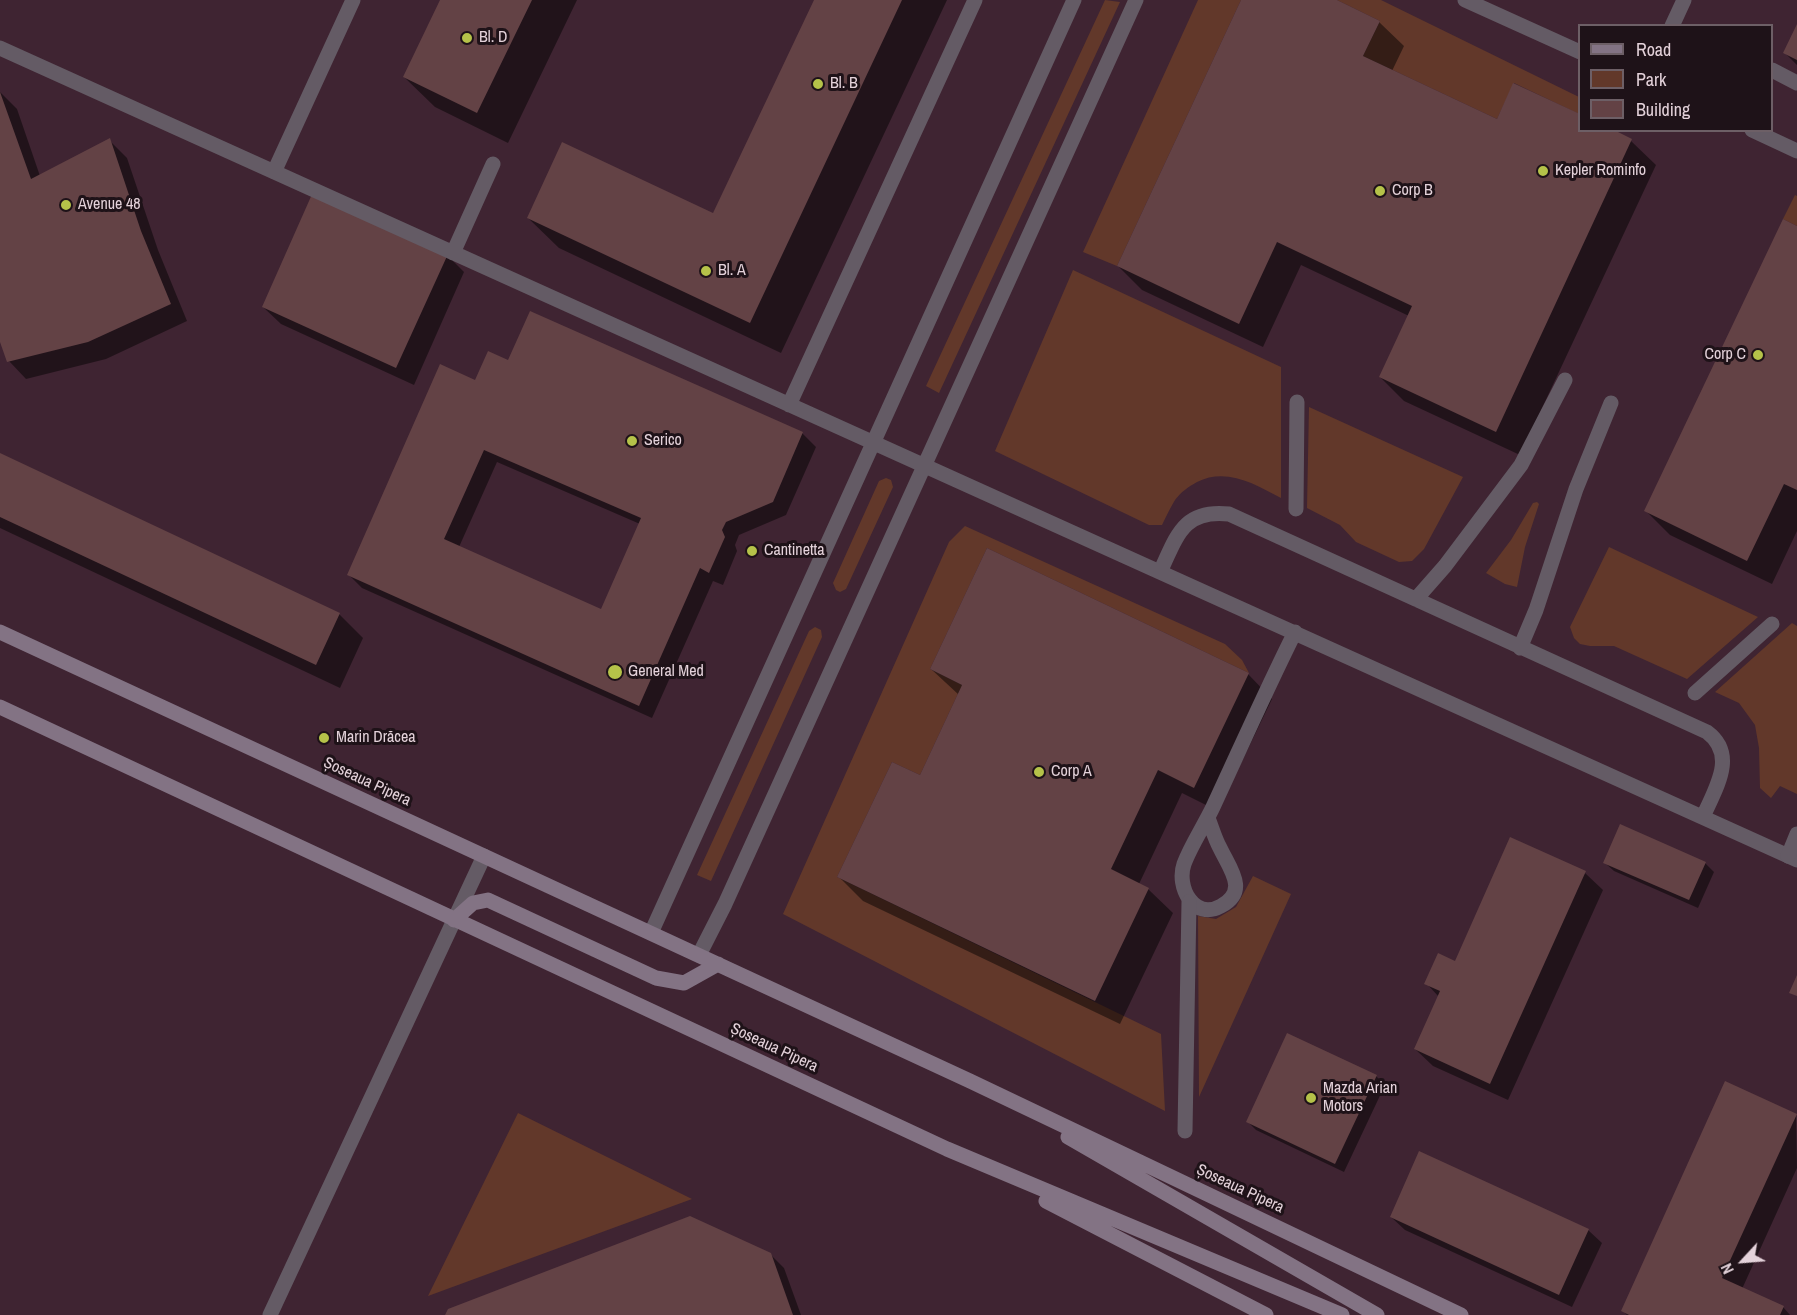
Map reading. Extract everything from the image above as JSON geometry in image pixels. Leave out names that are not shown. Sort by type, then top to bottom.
[{"type":"main road","name":"Șoseaua Pipera","points":[[0,632],[970,1081],[1461,1315]]},
{"type":"main road","name":"Șoseaua Pipera","points":[[0,707],[947,1149],[1342,1315]]},
{"type":"main road","points":[[454,920],[473,903],[488,900],[657,978],[684,983],[718,964]]},
{"type":"main road","name":"Șoseaua Pipera","points":[[970,1081],[1377,1315]]},
{"type":"main road","name":"Șoseaua Pipera","points":[[947,1149],[1266,1315]]},
{"type":"street","points":[[274,172],[353,0]]},
{"type":"street","points":[[789,405],[975,0]]},
{"type":"street","points":[[651,933],[1074,0]]},
{"type":"street","points":[[699,955],[925,466],[1136,0]]},
{"type":"street","points":[[1465,0],[1578,51]]},
{"type":"street","points":[[1673,24],[1684,0]]},
{"type":"street","points":[[0,48],[1792,858],[1797,834]]},
{"type":"street","points":[[1773,71],[1797,83]]},
{"type":"street","points":[[1756,132],[1797,151]]},
{"type":"street","points":[[453,253],[494,164]]},
{"type":"street","points":[[1416,599],[1445,566],[1521,465],[1565,380]]},
{"type":"street","points":[[1296,509],[1297,402]]},
{"type":"street","points":[[1520,648],[1536,610],[1576,489],[1611,403]]},
{"type":"street","points":[[1160,572],[1181,527],[1197,516],[1213,512],[1229,513],[1707,732],[1716,739],[1724,763],[1703,817]]},
{"type":"street","points":[[1695,693],[1772,624]]},
{"type":"street","points":[[1185,1131],[1189,902],[1183,890],[1184,865],[1294,632]]},
{"type":"street","points":[[1189,902],[1201,909],[1216,909],[1230,901],[1236,888],[1232,868],[1219,848],[1208,818]]},
{"type":"street","points":[[270,1315],[484,856]]},
{"type":"green space","points":[[1105,0],[1120,2],[939,393],[926,386]]},
{"type":"green space","points":[[1198,0],[1241,0],[1117,266],[1083,252]]},
{"type":"green space","points":[[1337,0],[1381,0],[1578,97],[1578,114],[1514,83],[1497,119],[1363,56],[1380,21]]},
{"type":"green space","points":[[1795,195],[1797,196],[1797,226],[1783,219]]},
{"type":"green space","points":[[1073,270],[1281,367],[1281,498],[1240,479],[1219,476],[1208,478],[1194,484],[1180,495],[1173,503],[1162,525],[1149,525],[995,451]]},
{"type":"green space","points":[[1309,407],[1463,477],[1424,549],[1412,561],[1399,562],[1356,542],[1340,525],[1307,508]]},
{"type":"green space","points":[[886,478],[891,480],[893,487],[846,589],[840,592],[836,590],[833,583],[879,481]]},
{"type":"green space","points":[[1533,503],[1539,504],[1525,547],[1517,587],[1505,584],[1486,573],[1511,540]]},
{"type":"green space","points":[[965,526],[1225,644],[1242,660],[1249,673],[987,548],[930,669],[962,685],[920,775],[892,762],[837,877],[1161,1034],[1165,1111],[783,914],[949,542]]},
{"type":"green space","points":[[1609,547],[1758,617],[1687,679],[1614,646],[1580,644],[1574,638],[1570,627]]},
{"type":"green space","points":[[1792,623],[1797,626],[1797,794],[1780,786],[1771,798],[1760,788],[1759,748],[1755,725],[1739,703],[1715,692]]},
{"type":"green space","points":[[815,627],[821,630],[822,637],[711,881],[697,875],[809,631]]},
{"type":"green space","points":[[1253,876],[1291,894],[1199,1097],[1198,916],[1216,919],[1236,907]]},
{"type":"green space","points":[[518,1113],[692,1199],[428,1296]]},
{"type":"building","name":"Bl. D","points":[[440,0],[532,0],[477,113],[403,77]]},
{"type":"building","points":[[814,0],[902,0],[750,323],[527,218],[562,142],[713,213]]},
{"type":"building","name":"Corp B","points":[[1241,0],[1337,0],[1380,21],[1363,56],[1497,119],[1513,83],[1578,113],[1578,132],[1618,132],[1632,139],[1496,432],[1379,377],[1412,306],[1277,242],[1239,324],[1117,266]]},
{"type":"building","points":[[1797,24],[1797,60],[1783,53]]},
{"type":"building","name":"Avenue 48","points":[[0,92],[31,179],[110,138],[141,231],[171,304],[88,342],[7,362],[0,342]]},
{"type":"building","points":[[313,192],[448,254],[396,368],[262,307]]},
{"type":"building","name":"Corp C","points":[[1783,219],[1797,226],[1797,490],[1784,484],[1747,561],[1644,511]]},
{"type":"building","points":[[530,311],[803,432],[773,502],[726,522],[722,530],[725,537],[709,573],[700,568],[639,706],[347,575],[440,364],[475,380],[488,351],[508,360]],"holes":[[[484,450],[641,518],[601,609],[444,539]]]},
{"type":"building","points":[[0,453],[340,613],[316,665],[0,517]]},
{"type":"building","name":"Corp A","points":[[987,548],[1249,673],[1194,788],[1158,770],[1111,869],[1149,888],[1095,1001],[837,877],[892,762],[920,775],[962,685],[930,669]]},
{"type":"building","points":[[1620,824],[1706,862],[1689,900],[1603,863]]},
{"type":"building","points":[[1510,837],[1586,871],[1490,1084],[1414,1049],[1440,991],[1424,984],[1438,953],[1455,961]]},
{"type":"building","points":[[1797,975],[1797,996],[1789,993]]},
{"type":"building","name":"Mazda Arian Motors","points":[[1287,1033],[1377,1075],[1335,1164],[1246,1122]]},
{"type":"building","points":[[1725,1081],[1797,1114],[1722,1278],[1784,1306],[1780,1315],[1629,1315],[1621,1311]]},
{"type":"building","points":[[1419,1151],[1589,1229],[1559,1295],[1390,1217]]},
{"type":"building","points":[[690,1216],[771,1253],[793,1315],[445,1315],[448,1309]]},
{"type":"place","name":"Bl. D","points":[[467,38]]},
{"type":"place","name":"Bl. B","points":[[818,84]]},
{"type":"place","name":"Kepler Rominfo","points":[[1543,171]]},
{"type":"place","name":"Corp B","points":[[1380,191]]},
{"type":"place","name":"Avenue 48","points":[[66,205]]},
{"type":"place","name":"Bl. A","points":[[706,271]]},
{"type":"place","name":"Corp C","points":[[1758,355]]},
{"type":"place","name":"Serico","points":[[632,441]]},
{"type":"place","name":"Cantinetta","points":[[752,551]]},
{"type":"place","name":"General Med","points":[[615,672]]},
{"type":"place","name":"Marin Drăcea","points":[[324,738]]},
{"type":"place","name":"Corp A","points":[[1039,772]]},
{"type":"place","name":"Mazda Arian Motors","points":[[1311,1098]]}]
